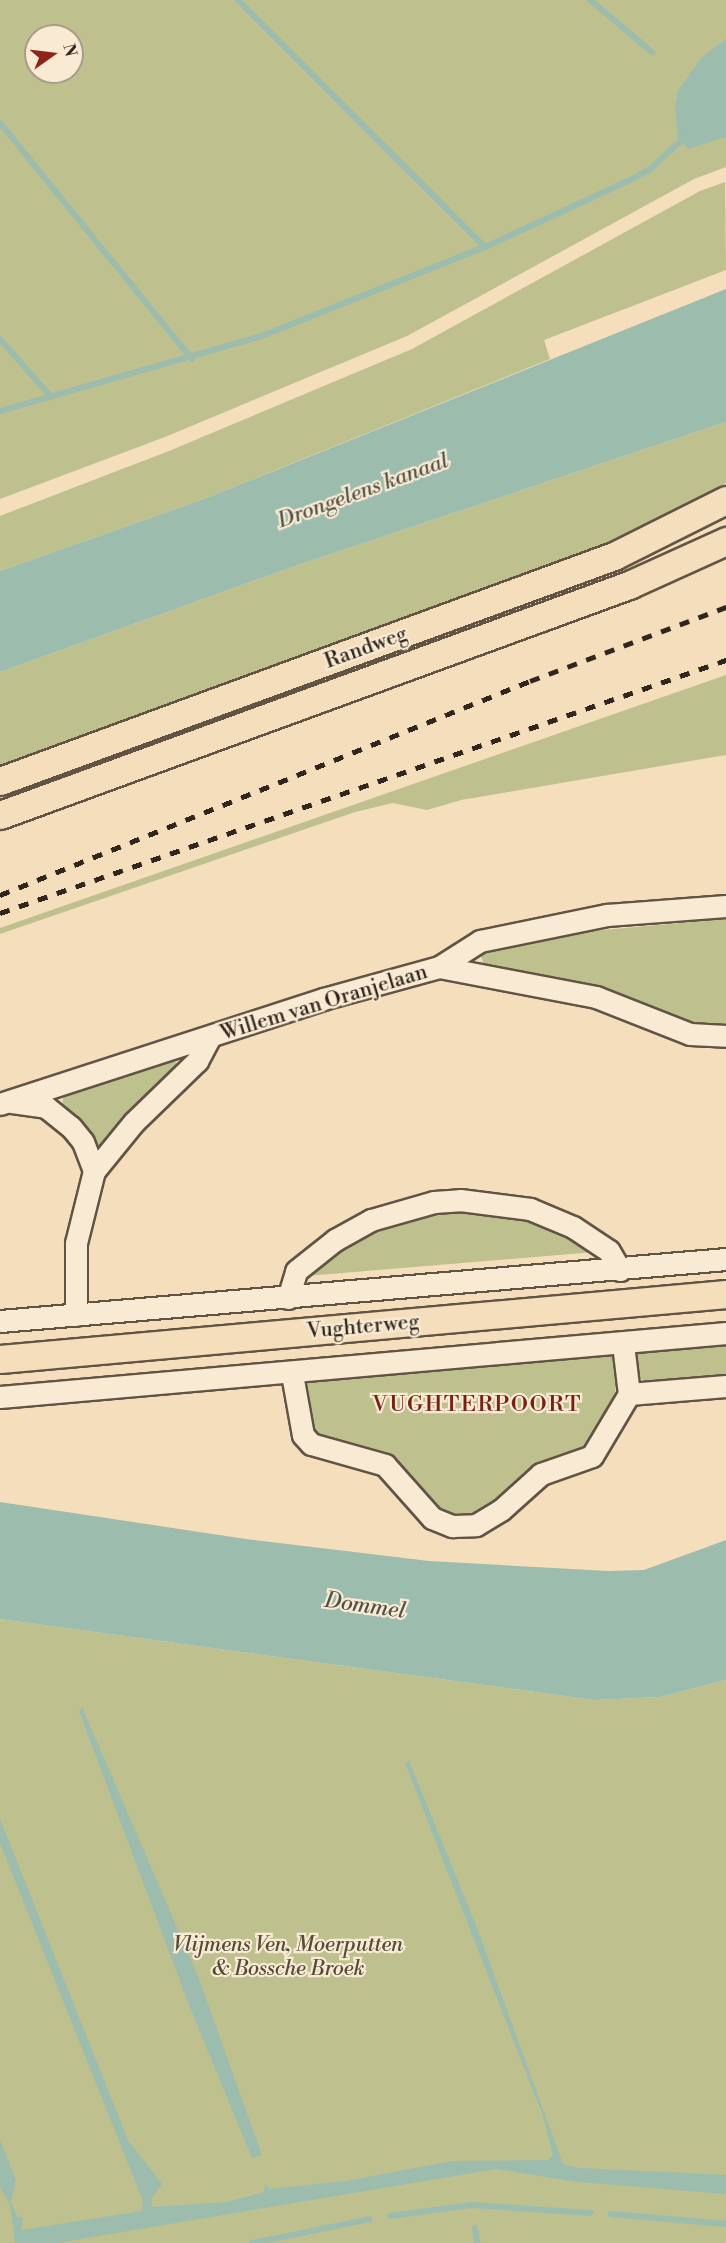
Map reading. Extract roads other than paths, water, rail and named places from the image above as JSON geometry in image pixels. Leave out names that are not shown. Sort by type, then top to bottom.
[{"type":"main road","name":"Randweg","points":[[0,781],[614,556],[726,500]]},
{"type":"main road","name":"Randweg","points":[[0,815],[585,602],[726,541]]},
{"type":"main road","name":"Vughterweg","points":[[0,1359],[726,1294]]},
{"type":"street","name":"Willem van Oranjelaan","points":[[4,1103],[323,999],[439,967],[480,941],[560,922],[726,906]]},
{"type":"street","name":"Willem van Oranjelaan","points":[[439,967],[596,997],[690,1034],[726,1036]]},
{"type":"street","name":"Willem van Oranjelaan","points":[[76,1315],[76,1244],[94,1171],[134,1122],[197,1061],[209,1038]]},
{"type":"street","name":"Willem van Oranjelaan","points":[[4,1103],[46,1107],[83,1142],[94,1171]]},
{"type":"street","name":"Vughterweg","points":[[288,1298],[296,1271],[335,1240],[371,1220],[434,1202],[460,1200],[530,1209],[573,1227],[609,1251],[620,1270]]},
{"type":"street","name":"Vughterweg","points":[[0,1321],[620,1270],[726,1259]]},
{"type":"street","name":"Vughterweg","points":[[0,1397],[292,1374],[726,1333]]},
{"type":"street","points":[[292,1374],[303,1435],[311,1444],[385,1465],[432,1518],[452,1526],[476,1525],[501,1510],[541,1474],[592,1456],[629,1394],[623,1344]]},
{"type":"street","points":[[629,1394],[726,1386]]},
{"type":"water","points":[[726,39],[726,137],[688,149],[678,138],[675,107],[678,91],[701,58]]},
{"type":"water","name":"Drongelens kanaal","points":[[726,289],[726,422],[298,565],[0,672],[0,571],[204,499]]},
{"type":"water","name":"Dommel","points":[[0,1502],[246,1539],[429,1561],[608,1571],[644,1570],[726,1540],[726,1680],[660,1697],[594,1700],[0,1619]]},
{"type":"water","points":[[82,1707],[198,1976],[262,2155],[252,2158],[189,2005],[79,1711]]},
{"type":"water","points":[[409,1761],[476,1925],[563,2164],[580,2168],[726,2175],[726,2194],[578,2182],[496,2169],[57,2243],[15,2243],[10,2205],[0,2187],[0,2140],[16,2180],[11,2202],[17,2216],[23,2218],[21,2230],[142,2211],[143,2201],[0,1843],[0,1819],[128,2140],[162,2184],[152,2198],[152,2207],[227,2202],[264,2192],[265,2184],[270,2189],[346,2181],[453,2161],[548,2160],[553,2155],[544,2119],[405,1763]]},
{"type":"waterway","points":[[238,0],[485,247]]},
{"type":"waterway","points":[[590,0],[652,52]]},
{"type":"waterway","points":[[0,123],[192,359]]},
{"type":"waterway","points":[[0,411],[262,336],[485,247],[634,178],[650,169],[685,137]]},
{"type":"waterway","points":[[0,339],[51,397]]},
{"type":"waterway","points":[[390,2216],[472,2205],[591,2213]]},
{"type":"waterway","points":[[611,2214],[726,2224]]},
{"type":"waterway","points":[[253,2243],[370,2219]]},
{"type":"waterway","points":[[475,2228],[477,2243]]},
{"type":"railway","points":[[0,895],[530,681],[726,607]]},
{"type":"railway","points":[[0,913],[726,660]]},
{"type":"district","name":"VUGHTERPOORT","points":[[477,1405]]},
{"type":"park label","name":"Vlijmens Ven, Moerputten & Bossche Broek","points":[[288,1957]]}]
